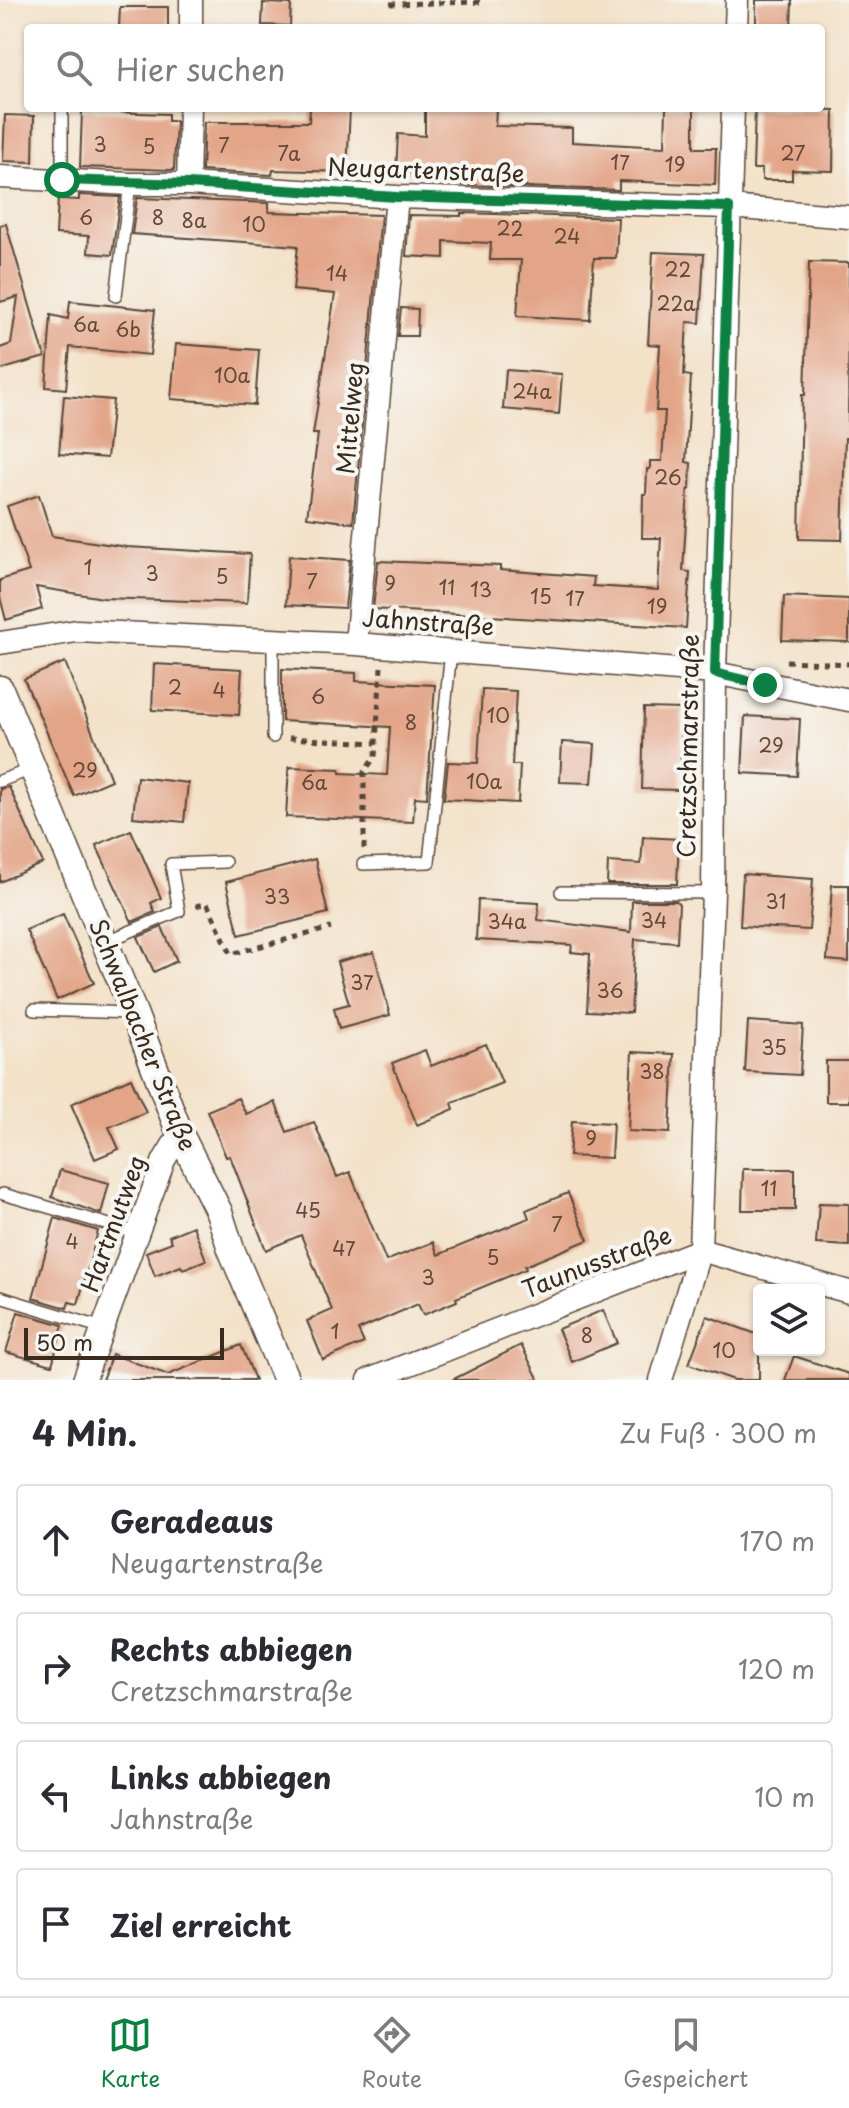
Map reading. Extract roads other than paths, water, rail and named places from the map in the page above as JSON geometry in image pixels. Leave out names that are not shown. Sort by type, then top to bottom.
[{"type":"street","points":[[191,0],[191,24]]},
{"type":"street","points":[[736,24],[737,0]]},
{"type":"street","points":[[188,184],[190,112]]},
{"type":"street","name":"Cretzschmarstraße","points":[[661,1380],[700,1250],[713,893],[715,673],[733,112]]},
{"type":"street","name":"Neugartenstraße","points":[[0,177],[188,184],[397,197],[729,207],[849,217]]},
{"type":"street","name":"Mittelweg","points":[[356,644],[397,197]]},
{"type":"street","name":"Jahnstraße","points":[[0,643],[77,631],[356,644],[715,673],[849,700]]},
{"type":"street","name":"Schwalbacher Straße","points":[[0,689],[134,1013],[180,1134],[219,1212],[286,1380]]},
{"type":"street","name":"Hartmutweg","points":[[84,1380],[164,1160],[180,1134]]},
{"type":"street","name":"Taunusstraße","points":[[369,1380],[700,1250],[849,1292]]},
{"type":"lane","points":[[62,112],[62,180]]},
{"type":"lane","points":[[116,296],[130,184]]},
{"type":"lane","points":[[273,640],[273,737]]},
{"type":"lane","points":[[363,864],[429,862],[451,651]]},
{"type":"lane","points":[[0,781],[33,768]]},
{"type":"lane","points":[[104,942],[179,911],[171,864],[225,862]]},
{"type":"lane","points":[[561,892],[713,893]]},
{"type":"lane","points":[[34,1010],[134,1013]]},
{"type":"lane","points":[[3,1194],[137,1233]]},
{"type":"lane","points":[[0,1297],[103,1328]]}]
